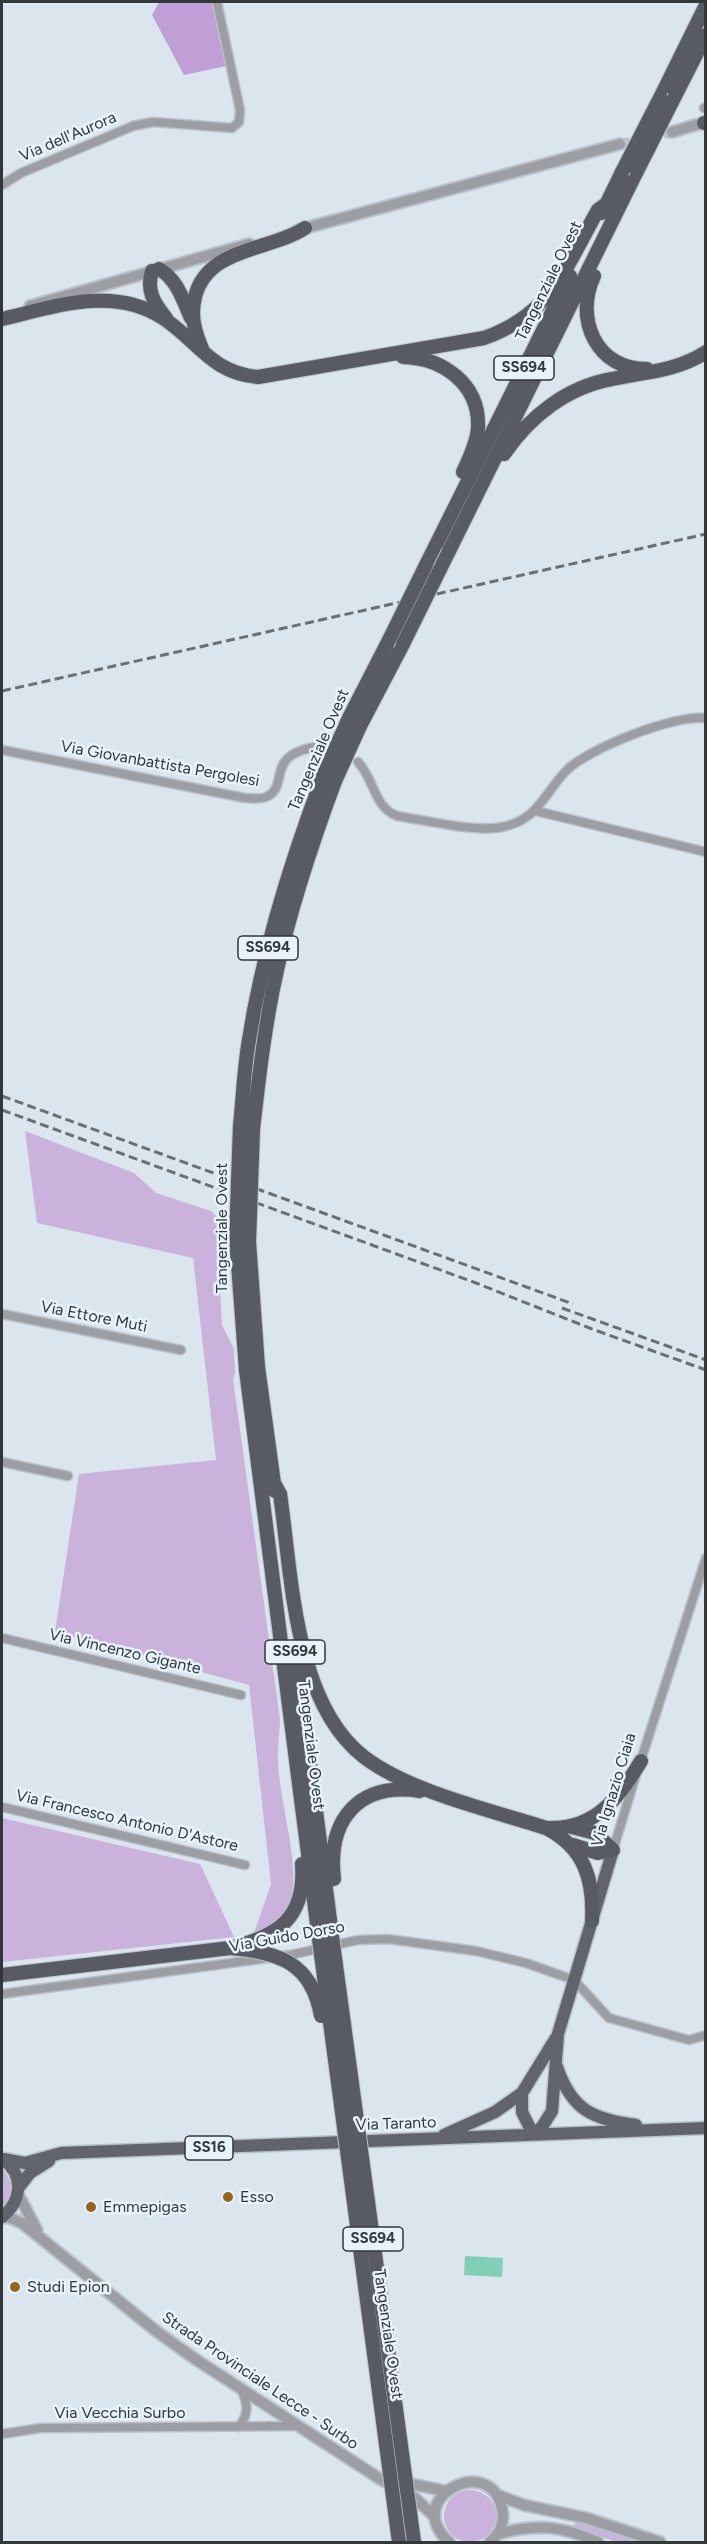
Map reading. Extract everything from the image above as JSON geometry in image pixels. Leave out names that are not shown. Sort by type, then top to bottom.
[{"type":"highway","name":"Tangenziale Ovest","points":[[399,2542],[344,2126],[331,1937],[294,1746],[236,1237],[246,1128],[249,1040],[265,963],[294,855],[387,644],[705,5]]},
{"type":"highway","name":"Tangenziale Ovest","points":[[354,723],[403,645],[705,35]]},
{"type":"highway","points":[[637,171],[634,190],[589,285],[585,302],[586,321],[591,336],[601,351],[613,360],[640,369],[670,369]]},
{"type":"highway","points":[[2,319],[73,302],[108,300],[143,308],[162,317],[205,356],[233,373],[258,376],[386,357],[484,338],[508,329],[530,315],[555,285],[598,210],[606,204]]},
{"type":"highway","points":[[193,323],[192,312],[197,289],[205,274],[216,264],[292,236],[305,228]]},
{"type":"highway","points":[[175,327],[152,297],[149,281],[155,270],[166,273],[178,288],[205,356]]},
{"type":"highway","points":[[459,530],[466,525],[516,437],[547,408],[579,388],[597,382],[670,369],[705,352]]},
{"type":"highway","points":[[386,357],[429,360],[446,368],[460,378],[477,410],[478,429],[475,445],[436,537],[434,550]]},
{"type":"highway","name":"Tangenziale Ovest","points":[[252,1368],[274,1483],[331,1937],[414,2542]]},
{"type":"highway","points":[[274,1483],[280,1494],[303,1645],[321,1703],[333,1723],[365,1757],[440,1794],[546,1828],[569,1843],[598,1853],[613,1850]]},
{"type":"highway","points":[[2,1975],[230,1948],[274,1933],[285,1923],[299,1896],[302,1882],[301,1856],[289,1765],[294,1746]]},
{"type":"highway","points":[[572,1827],[595,1817],[613,1802],[641,1761]]},
{"type":"highway","points":[[331,1937],[333,1844],[349,1812],[369,1796],[385,1790],[400,1788],[440,1794]]},
{"type":"highway","points":[[546,1828],[572,1827],[595,1833],[613,1850]]},
{"type":"highway","points":[[569,1843],[584,1862],[591,1881],[592,1921]]},
{"type":"highway","points":[[230,1948],[262,1950],[281,1957],[304,1975],[313,1989],[319,2003],[336,2106],[344,2126]]},
{"type":"main road","name":"Via Ignazio Ciaia","points":[[533,2134],[542,2127],[552,2110],[558,2034],[613,1850]]},
{"type":"main road","name":"Via Ignazio Ciaia","points":[[435,2139],[474,2123],[522,2092],[558,2034]]},
{"type":"main road","name":"Via Ignazio Ciaia","points":[[556,2063],[570,2097],[592,2115],[657,2130]]},
{"type":"main road","points":[[522,2092],[522,2112],[533,2134]]},
{"type":"main road","name":"Via Taranto","points":[[2,2159],[25,2163],[61,2153],[705,2128]]},
{"type":"main road","name":"Via Taranto","points":[[2,2217],[13,2206],[18,2191],[38,2166],[63,2157],[88,2152]]},
{"type":"main road","name":"Via Taranto","points":[[2,2159],[12,2168],[18,2191]]},
{"type":"street","name":"Via dell'Aurora","points":[[2,185],[27,170],[113,132],[133,126],[153,122],[231,128],[238,122],[240,110],[217,2]]},
{"type":"street","points":[[672,132],[705,123]]},
{"type":"street","points":[[2,314],[305,228],[620,144]]},
{"type":"street","points":[[358,762],[366,771],[378,802],[385,811],[397,816],[502,828],[536,811],[566,770],[593,753],[647,729],[669,722],[705,718]]},
{"type":"street","name":"Via Giovanbattista Pergolesi","points":[[2,750],[245,798],[262,798],[269,796],[274,790],[281,767],[292,754],[302,748],[321,746]]},
{"type":"street","points":[[536,811],[705,852]]},
{"type":"street","name":"Via Ettore Muti","points":[[2,1314],[182,1350]]},
{"type":"street","points":[[2,1462],[68,1476]]},
{"type":"street","name":"Via Ignazio Ciaia","points":[[613,1850],[705,1557]]},
{"type":"street","name":"Via Vincenzo Gigante","points":[[2,1638],[241,1695]]},
{"type":"street","name":"Via Francesco Antonio D'Astore","points":[[2,1807],[245,1865]]},
{"type":"street","name":"Via Guido Dorso","points":[[2,1994],[290,1954],[358,1940],[388,1939],[476,1951],[526,1963],[574,1980]]},
{"type":"street","points":[[574,1980],[609,2018],[690,2040],[705,2035]]},
{"type":"street","name":"Strada Provinciale Lecce - Surbo","points":[[18,2191],[29,2220],[44,2240]]},
{"type":"street","name":"Strada Provinciale Lecce - Surbo","points":[[2,2217],[15,2220],[44,2240],[156,2331],[242,2391],[377,2477],[415,2498],[435,2517],[442,2535],[449,2542]]},
{"type":"street","points":[[239,2427],[246,2418],[249,2407],[242,2391]]},
{"type":"street","name":"Via Vecchia Surbo","points":[[2,2434],[40,2428],[297,2426]]},
{"type":"street","points":[[377,2477],[446,2491]]},
{"type":"street","points":[[435,2517],[436,2508],[446,2491],[466,2482],[478,2483],[497,2495],[524,2505],[586,2518],[660,2542]]},
{"type":"street","points":[[497,2495],[503,2514],[498,2534]]},
{"type":"street","points":[[490,2542],[498,2534],[520,2528],[554,2526],[598,2542]]},
{"type":"shaded area","points":[[159,2],[217,2],[231,65],[184,75],[152,15]]},
{"type":"shaded area","points":[[25,1131],[134,1173],[156,1193],[211,1211],[221,1226],[219,1274],[222,1325],[234,1349],[233,1379],[280,1719],[279,1776],[293,1865],[290,1902],[283,1914],[273,1923],[254,1933],[271,1884],[249,1685],[55,1632],[79,1474],[216,1460],[193,1258],[37,1223]]},
{"type":"shaded area","points":[[2,1818],[200,1864],[234,1937],[2,1962]]},
{"type":"shaded area","points":[[2,2169],[9,2178],[11,2189],[2,2209]]},
{"type":"shaded area","points":[[465,2256],[503,2258],[502,2277],[464,2275]]},
{"type":"shaded area","points":[[470,2490],[480,2492],[488,2498],[494,2506],[496,2516],[494,2526],[488,2534],[480,2540],[470,2542],[460,2540],[452,2534],[446,2526],[444,2516],[446,2506],[452,2498],[460,2492]]},
{"type":"shaded area","points":[[579,2521],[637,2542],[616,2542],[576,2528],[574,2525]]},
{"type":"tunnel","points":[[620,144],[672,132]]},
{"type":"railway","points":[[2,691],[706,534]]},
{"type":"railway","points":[[2,1096],[573,1304]]},
{"type":"railway","points":[[2,1110],[476,1283],[592,1329],[706,1370]]},
{"type":"railway","points":[[562,1308],[706,1360]]},
{"type":"place","name":"Esso","points":[[228,2197]]},
{"type":"place","name":"Emmepigas","points":[[91,2207]]},
{"type":"place","name":"Studi Epion","points":[[15,2287]]}]
